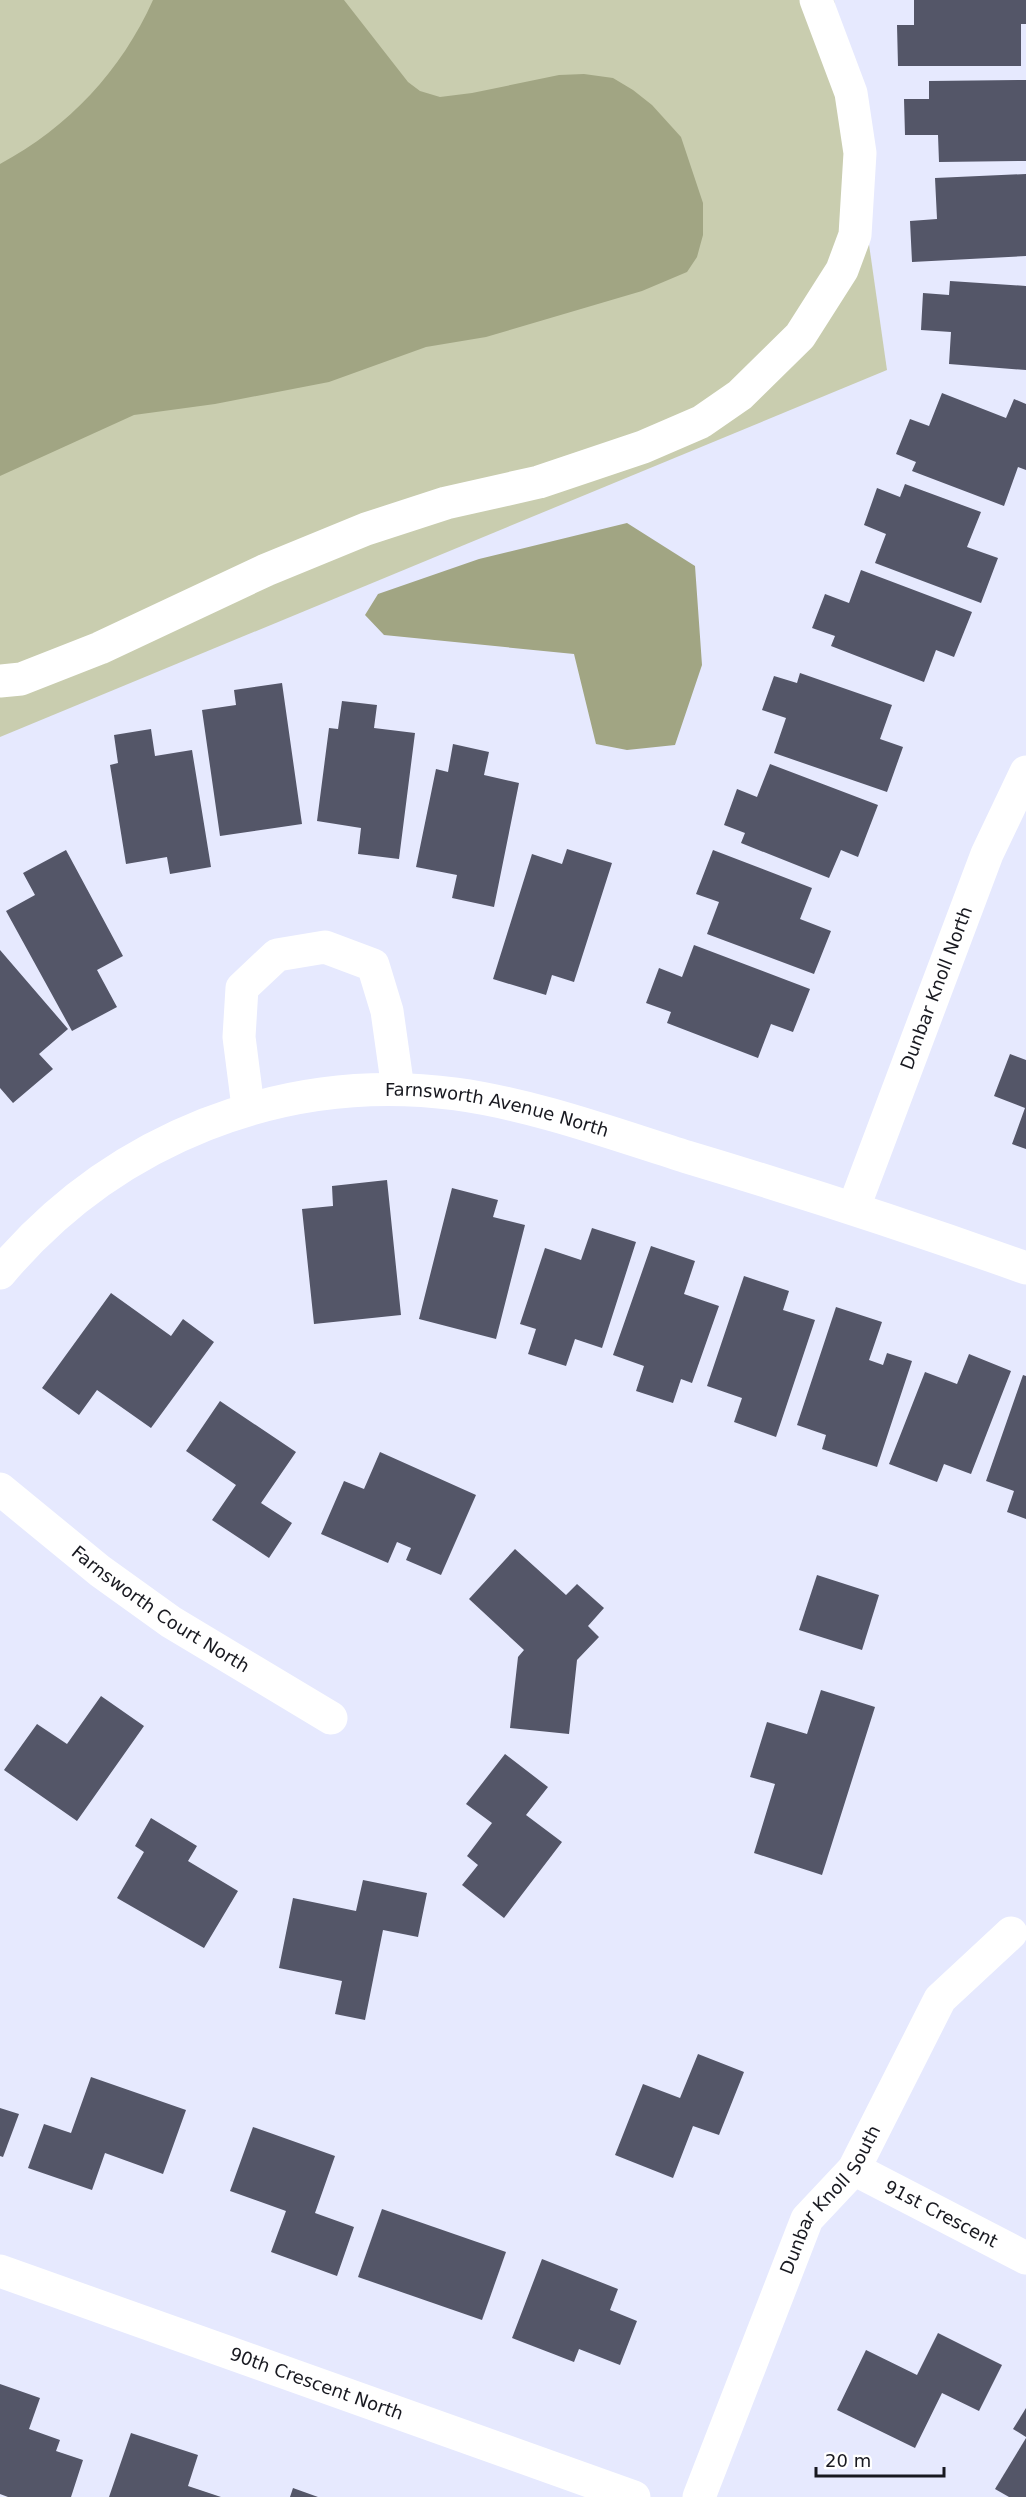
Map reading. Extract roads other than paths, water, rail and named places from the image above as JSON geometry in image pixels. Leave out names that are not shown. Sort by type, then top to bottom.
[{"type":"street","points":[[0,681],[21,679],[100,648],[266,570],[366,530],[446,503],[539,482],[643,447],[700,422],[740,395],[800,336],[842,270],[855,235],[860,153],[850,93],[816,0]]},
{"type":"street","name":"Dunbar Knoll North","points":[[854,1208],[987,854],[1026,772]]},
{"type":"street","points":[[248,1107],[239,1037],[242,988],[277,955],[325,947],[373,964],[387,1011],[398,1089]]},
{"type":"street","name":"Farnsworth Avenue North","points":[[0,1274],[65,1207],[121,1167],[182,1132],[248,1107],[318,1095],[386,1088],[456,1094],[525,1107],[854,1208],[1026,1268]]},
{"type":"street","name":"Farnsworth Court North","points":[[0,1489],[100,1571],[171,1622],[331,1718]]},
{"type":"street","name":"Dunbar Knoll South","points":[[699,2497],[807,2218],[854,2169],[940,1999],[1011,1933]]},
{"type":"street","name":"91st Crescent","points":[[854,2169],[1026,2258]]},
{"type":"street","name":"90th Crescent North","points":[[0,2271],[634,2497]]}]
